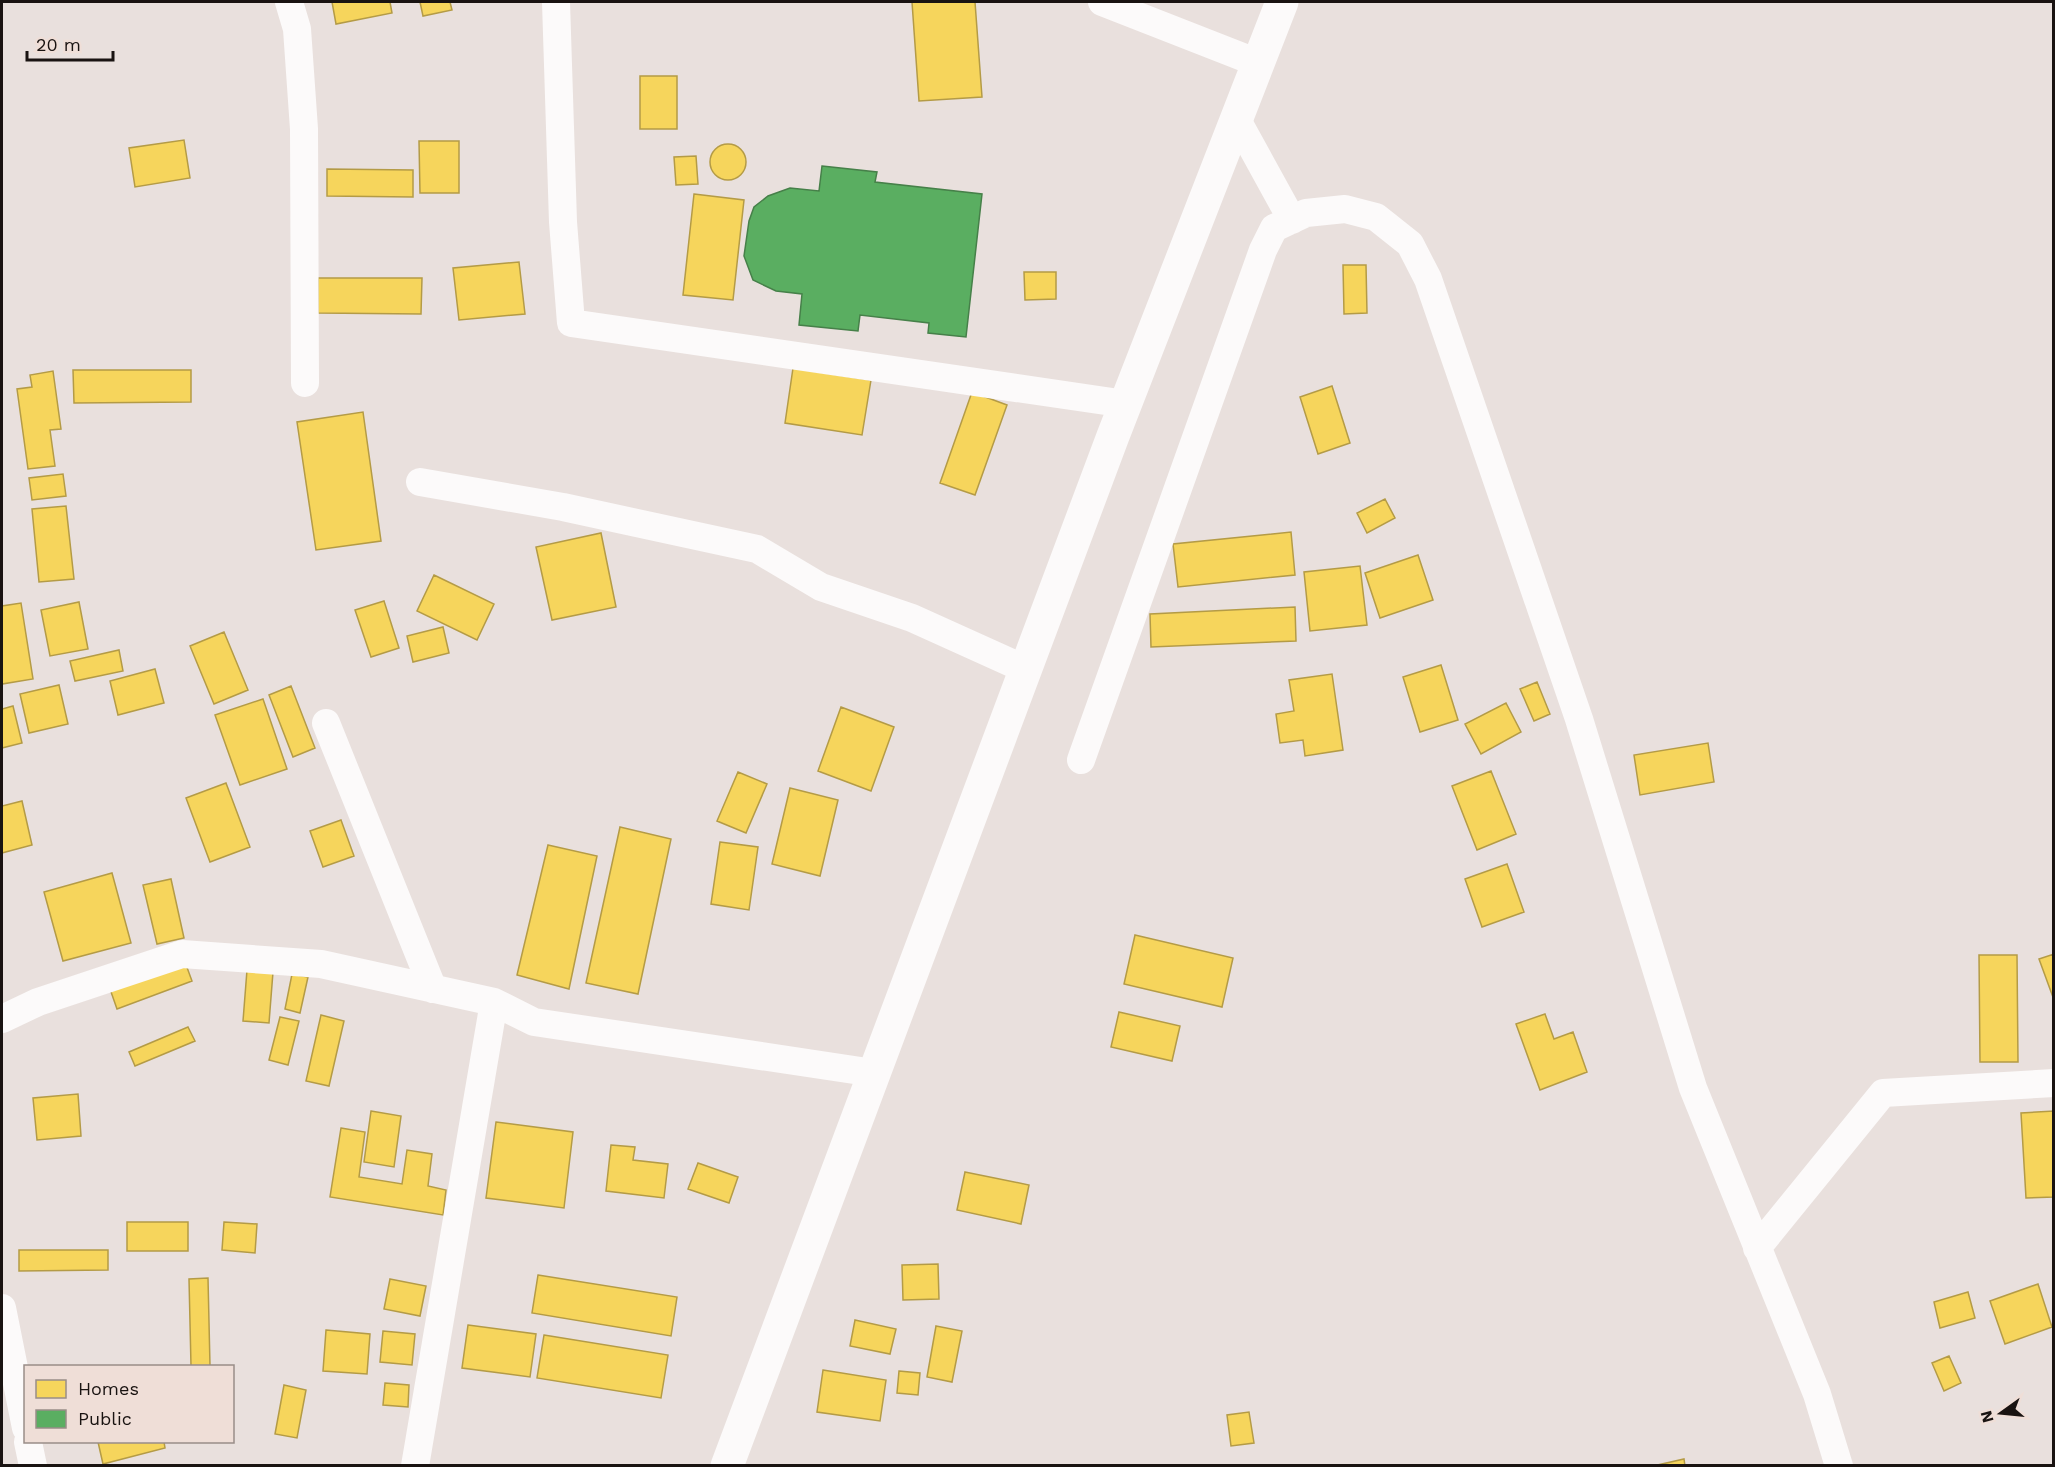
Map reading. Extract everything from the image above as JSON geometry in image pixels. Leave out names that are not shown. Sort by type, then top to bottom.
[{"type":"main road","points":[[727,1466],[1024,669],[1217,163],[1237,120],[1282,2]]},
{"type":"street","points":[[290,2],[297,29],[304,129],[305,383]]},
{"type":"street","points":[[556,2],[563,222],[571,323],[592,328],[712,342],[1126,404]]},
{"type":"street","points":[[1102,2],[1258,63]]},
{"type":"street","points":[[1237,120],[1292,220]]},
{"type":"street","points":[[1081,760],[1263,250],[1275,228],[1306,213],[1345,209],[1377,218],[1410,244],[1428,279],[1579,719],[1693,1088],[1817,1394],[1839,1466]]},
{"type":"street","points":[[420,482],[563,507],[757,549],[821,587],[912,618],[1024,669]]},
{"type":"street","points":[[326,723],[433,989]]},
{"type":"street","points":[[2,1019],[38,1002],[182,954],[321,964],[494,1002],[534,1022],[874,1072]]},
{"type":"street","points":[[415,1466],[494,1002]]},
{"type":"street","points":[[1757,1248],[1882,1093],[2054,1083]]},
{"type":"street","points":[[2,1308],[7,1366],[24,1421]]},
{"type":"street","points":[[28,1443],[33,1466]]},
{"type":"building: Homes","points":[[332,2],[390,2],[392,13],[336,24]]},
{"type":"building: Homes","points":[[420,2],[450,2],[452,10],[423,16]]},
{"type":"building: Homes","points":[[912,2],[975,2],[982,97],[919,101]]},
{"type":"building: Homes","points":[[640,76],[677,76],[677,129],[640,129]]},
{"type":"building: Homes","points":[[184,140],[190,178],[135,187],[129,148]]},
{"type":"building: Homes","points":[[419,141],[459,141],[459,193],[420,193]]},
{"type":"building: Homes","points":[[728,144],[741,149],[746,162],[741,175],[728,180],[715,175],[710,162],[715,149]]},
{"type":"building: Homes","points":[[696,156],[698,184],[676,185],[674,157]]},
{"type":"building: Homes","points":[[327,169],[413,170],[413,197],[327,196]]},
{"type":"building: Homes","points":[[694,194],[744,200],[733,300],[683,295]]},
{"type":"building: Homes","points":[[519,262],[525,314],[459,320],[453,268]]},
{"type":"building: Homes","points":[[1343,265],[1366,265],[1367,313],[1344,314]]},
{"type":"building: Homes","points":[[1024,272],[1056,272],[1056,299],[1025,300]]},
{"type":"building: Homes","points":[[318,278],[422,278],[421,314],[318,313]]},
{"type":"building: Homes","points":[[793,368],[871,380],[862,435],[785,423]]},
{"type":"building: Homes","points":[[73,370],[191,370],[191,402],[74,403]]},
{"type":"building: Homes","points":[[53,371],[61,429],[50,430],[55,466],[28,469],[17,389],[32,387],[30,375]]},
{"type":"building: Homes","points":[[1332,386],[1350,443],[1318,454],[1300,397]]},
{"type":"building: Homes","points":[[972,392],[1007,405],[975,495],[940,483]]},
{"type":"building: Homes","points":[[363,412],[381,541],[316,550],[297,422]]},
{"type":"building: Homes","points":[[63,474],[66,496],[32,500],[29,478]]},
{"type":"building: Homes","points":[[1385,499],[1395,518],[1367,533],[1357,513]]},
{"type":"building: Homes","points":[[66,506],[74,579],[39,582],[32,509]]},
{"type":"building: Homes","points":[[1291,532],[1295,575],[1178,587],[1173,544]]},
{"type":"building: Homes","points":[[601,533],[616,607],[552,620],[536,547]]},
{"type":"building: Homes","points":[[1418,555],[1433,600],[1380,618],[1365,573]]},
{"type":"building: Homes","points":[[1360,566],[1367,625],[1310,631],[1304,572]]},
{"type":"building: Homes","points":[[434,575],[494,604],[477,640],[417,611]]},
{"type":"building: Homes","points":[[384,601],[399,648],[371,657],[355,610]]},
{"type":"building: Homes","points":[[79,602],[88,649],[50,656],[41,610]]},
{"type":"building: Homes","points":[[21,603],[33,679],[2,684],[2,606]]},
{"type":"building: Homes","points":[[1295,607],[1296,641],[1151,647],[1150,614]]},
{"type":"building: Homes","points":[[443,627],[449,653],[413,662],[407,636]]},
{"type":"building: Homes","points":[[224,632],[248,690],[214,704],[190,646]]},
{"type":"building: Homes","points":[[119,650],[123,671],[75,681],[70,661]]},
{"type":"building: Homes","points":[[1441,665],[1458,720],[1420,732],[1403,677]]},
{"type":"building: Homes","points":[[155,669],[164,703],[118,715],[110,681]]},
{"type":"building: Homes","points":[[1332,674],[1343,750],[1305,756],[1303,740],[1280,743],[1276,714],[1294,711],[1289,680]]},
{"type":"building: Homes","points":[[1537,682],[1550,714],[1534,721],[1520,689]]},
{"type":"building: Homes","points":[[59,685],[68,724],[29,733],[20,694]]},
{"type":"building: Homes","points":[[291,686],[315,748],[293,757],[269,695]]},
{"type":"building: Homes","points":[[263,699],[287,769],[240,785],[215,715]]},
{"type":"building: Homes","points":[[1506,703],[1521,732],[1481,754],[1465,724]]},
{"type":"building: Homes","points":[[13,706],[22,743],[2,748],[2,709]]},
{"type":"building: Homes","points":[[841,707],[894,727],[871,791],[818,771]]},
{"type":"building: Homes","points":[[1708,743],[1714,782],[1640,795],[1634,755]]},
{"type":"building: Homes","points":[[1491,771],[1516,834],[1477,850],[1452,786]]},
{"type":"building: Homes","points":[[738,772],[767,784],[746,833],[717,821]]},
{"type":"building: Homes","points":[[226,783],[250,847],[210,862],[186,798]]},
{"type":"building: Homes","points":[[790,788],[838,800],[820,876],[772,864]]},
{"type":"building: Homes","points":[[22,801],[32,845],[2,853],[2,806]]},
{"type":"building: Homes","points":[[341,820],[354,856],[323,867],[310,831]]},
{"type":"building: Homes","points":[[620,827],[671,839],[638,994],[586,983]]},
{"type":"building: Homes","points":[[720,842],[758,847],[749,910],[711,904]]},
{"type":"building: Homes","points":[[548,845],[597,856],[569,989],[517,975]]},
{"type":"building: Homes","points":[[1507,864],[1524,912],[1482,927],[1465,879]]},
{"type":"building: Homes","points":[[112,873],[131,943],[63,961],[44,892]]},
{"type":"building: Homes","points":[[171,879],[184,938],[157,944],[143,885]]},
{"type":"building: Homes","points":[[1135,935],[1233,958],[1222,1007],[1124,984]]},
{"type":"building: Homes","points":[[2054,954],[2054,1000],[2039,959]]},
{"type":"building: Homes","points":[[1979,955],[2017,955],[2018,1062],[1980,1062]]},
{"type":"building: Homes","points":[[185,962],[192,981],[117,1009],[110,989]]},
{"type":"building: Homes","points":[[247,970],[273,972],[269,1023],[243,1021]]},
{"type":"building: Homes","points":[[292,974],[308,977],[300,1013],[285,1009]]},
{"type":"building: Homes","points":[[1119,1012],[1180,1026],[1172,1061],[1111,1047]]},
{"type":"building: Homes","points":[[1545,1014],[1554,1039],[1573,1032],[1587,1072],[1540,1090],[1516,1024]]},
{"type":"building: Homes","points":[[321,1015],[344,1021],[329,1086],[306,1081]]},
{"type":"building: Homes","points":[[280,1017],[299,1021],[288,1065],[269,1060]]},
{"type":"building: Homes","points":[[188,1027],[195,1041],[135,1066],[129,1052]]},
{"type":"building: Homes","points":[[78,1094],[81,1136],[37,1140],[33,1098]]},
{"type":"building: Homes","points":[[371,1111],[401,1116],[394,1167],[364,1162]]},
{"type":"building: Homes","points":[[2054,1111],[2054,1197],[2026,1198],[2021,1113]]},
{"type":"building: Homes","points":[[496,1122],[573,1132],[564,1208],[486,1198]]},
{"type":"building: Homes","points":[[341,1128],[365,1132],[359,1177],[402,1184],[407,1150],[432,1154],[428,1186],[446,1190],[443,1215],[330,1197]]},
{"type":"building: Homes","points":[[611,1145],[635,1147],[633,1160],[668,1164],[664,1198],[606,1191]]},
{"type":"building: Homes","points":[[698,1163],[738,1177],[729,1203],[688,1189]]},
{"type":"building: Homes","points":[[965,1172],[1029,1185],[1021,1224],[957,1210]]},
{"type":"building: Homes","points":[[127,1222],[188,1222],[188,1251],[127,1251]]},
{"type":"building: Homes","points":[[224,1222],[257,1224],[255,1253],[222,1250]]},
{"type":"building: Homes","points":[[19,1250],[108,1250],[108,1270],[19,1271]]},
{"type":"building: Homes","points":[[938,1264],[939,1299],[903,1300],[902,1265]]},
{"type":"building: Homes","points":[[538,1275],[677,1297],[671,1336],[532,1313]]},
{"type":"building: Homes","points":[[208,1278],[210,1365],[191,1365],[189,1279]]},
{"type":"building: Homes","points":[[390,1279],[426,1286],[420,1316],[384,1309]]},
{"type":"building: Homes","points":[[2038,1284],[2052,1327],[2005,1344],[1990,1301]]},
{"type":"building: Homes","points":[[1968,1292],[1975,1318],[1940,1328],[1934,1302]]},
{"type":"building: Homes","points":[[855,1320],[896,1329],[890,1354],[850,1346]]},
{"type":"building: Homes","points":[[468,1325],[536,1334],[530,1377],[462,1368]]},
{"type":"building: Homes","points":[[936,1326],[962,1331],[952,1382],[927,1377]]},
{"type":"building: Homes","points":[[326,1330],[370,1334],[367,1374],[323,1371]]},
{"type":"building: Homes","points":[[383,1331],[415,1334],[412,1365],[380,1362]]},
{"type":"building: Homes","points":[[544,1335],[668,1355],[661,1398],[537,1378]]},
{"type":"building: Homes","points":[[1949,1356],[1961,1383],[1944,1391],[1932,1363]]},
{"type":"building: Homes","points":[[823,1370],[886,1380],[880,1421],[817,1412]]},
{"type":"building: Homes","points":[[899,1371],[920,1373],[918,1395],[897,1393]]},
{"type":"building: Homes","points":[[385,1383],[409,1385],[408,1407],[383,1405]]},
{"type":"building: Homes","points":[[284,1385],[306,1390],[297,1438],[275,1434]]},
{"type":"building: Homes","points":[[1249,1412],[1254,1443],[1231,1446],[1227,1415]]},
{"type":"building: Homes","points":[[98,1443],[164,1443],[165,1448],[103,1464]]},
{"type":"building: Homes","points":[[1684,1459],[1685,1466],[1653,1466]]},
{"type":"building: Public","points":[[822,166],[877,172],[875,182],[982,194],[966,337],[928,333],[929,323],[860,315],[858,331],[799,325],[802,294],[776,291],[753,280],[744,256],[749,221],[754,207],[768,196],[790,188],[819,191]]}]
